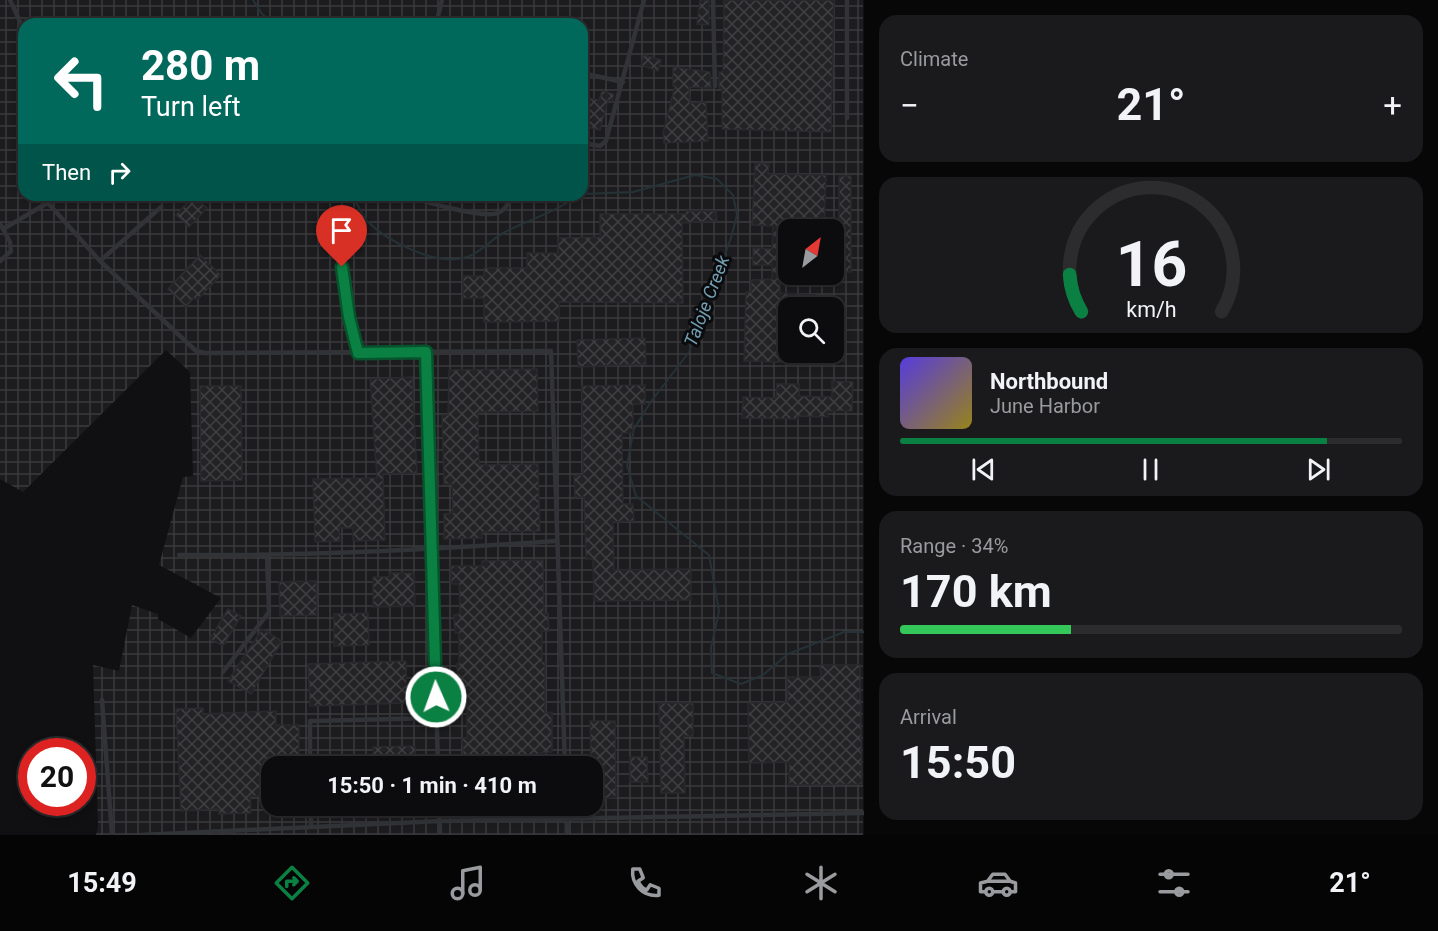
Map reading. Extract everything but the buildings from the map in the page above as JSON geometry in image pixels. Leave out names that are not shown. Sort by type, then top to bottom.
[{"type":"lane","points":[[10,0],[18,18]]},
{"type":"lane","points":[[438,18],[442,0]]},
{"type":"lane","points":[[588,144],[600,146],[604,144],[644,0]]},
{"type":"lane","points":[[713,0],[715,86]]},
{"type":"lane","points":[[847,0],[847,118]]},
{"type":"lane","points":[[588,74],[623,82]]},
{"type":"lane","points":[[0,261],[11,251],[10,242],[1,227],[51,201]]},
{"type":"lane","points":[[430,201],[489,215],[503,210],[510,201]]},
{"type":"lane","points":[[48,203],[100,261],[196,351],[205,353],[358,353],[547,350],[552,354],[555,541],[565,756]]},
{"type":"lane","points":[[100,261],[161,207]]},
{"type":"lane","points":[[343,221],[342,267],[349,317],[358,353]]},
{"type":"lane","points":[[426,352],[438,756]]},
{"type":"lane","points":[[179,555],[267,556],[430,550],[555,541]]},
{"type":"lane","points":[[223,672],[269,612],[267,556]]},
{"type":"lane","points":[[102,700],[112,835]]},
{"type":"lane","points":[[310,756],[310,721],[436,718]]},
{"type":"lane","points":[[141,835],[207,834],[440,821],[864,813]]},
{"type":"lane","points":[[311,816],[311,827]]},
{"type":"lane","points":[[440,816],[440,835]]},
{"type":"lane","points":[[567,818],[567,835]]},
{"type":"shaded area","points":[[0,0],[863,0],[863,835],[96,835],[98,826],[93,665],[119,671],[132,605],[158,614],[158,619],[191,638],[221,598],[159,565],[183,477],[193,476],[190,372],[166,350],[23,492],[0,479]]},
{"type":"waterway","name":"Taloje Creek","points":[[253,0],[267,18]]},
{"type":"waterway","name":"Taloje Creek","points":[[588,194],[633,192],[695,175],[717,179],[733,195],[737,215],[731,238],[689,352],[650,403],[634,429],[627,465],[636,496],[709,555],[719,611],[711,648],[712,673],[741,684],[763,675],[788,654],[844,632],[864,632]]},
{"type":"waterway","name":"Taloje Creek","points":[[355,201],[367,221],[387,237],[414,251],[442,259],[472,255],[500,235],[570,201]]},
{"type":"route","points":[[342,267],[349,317],[358,353],[426,352],[436,697]]}]
